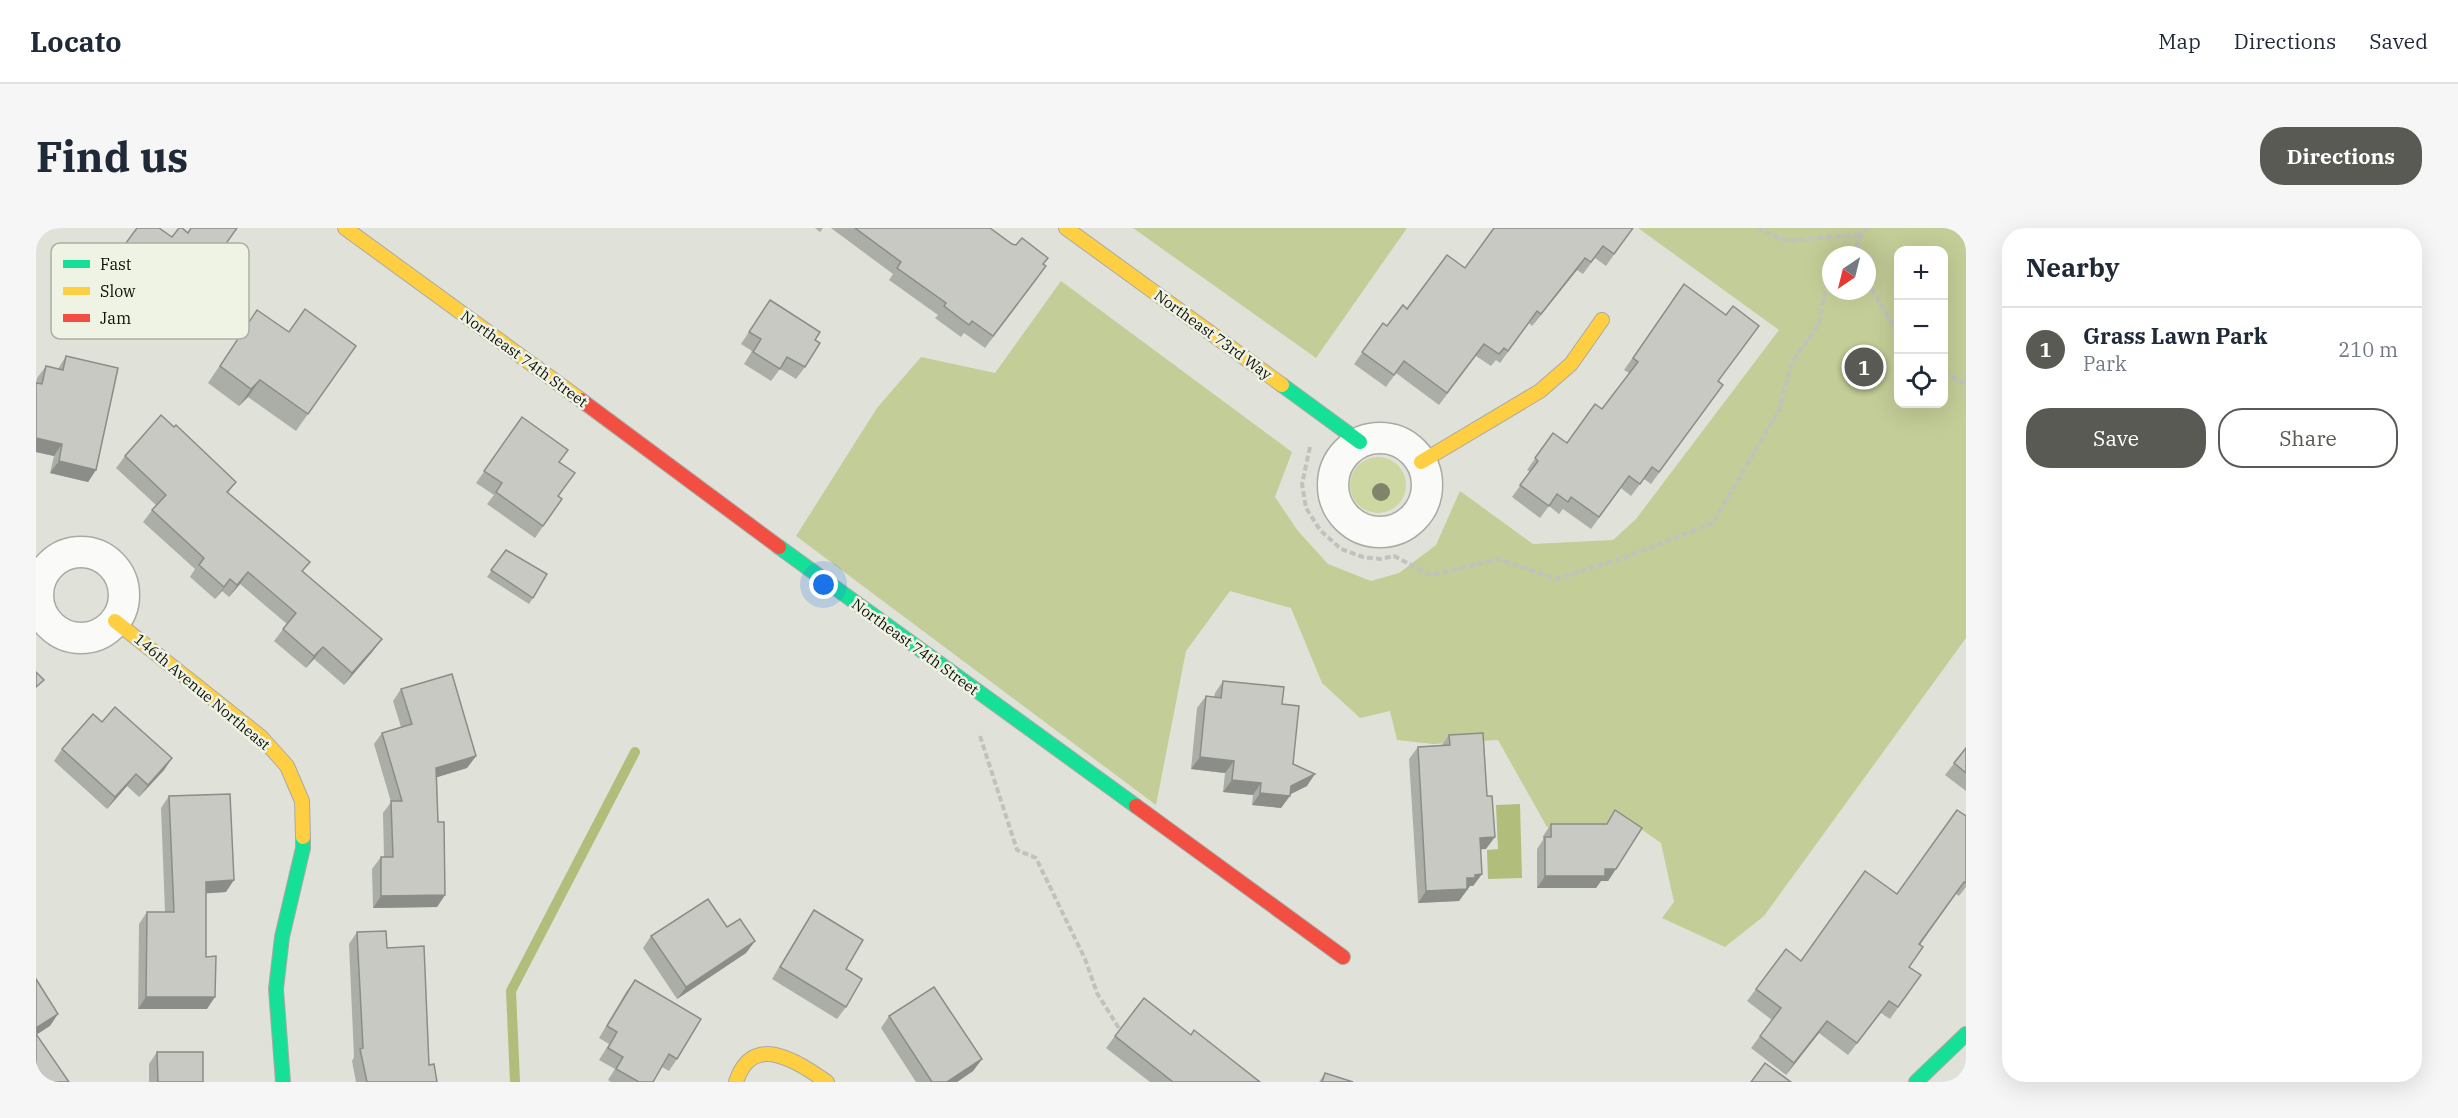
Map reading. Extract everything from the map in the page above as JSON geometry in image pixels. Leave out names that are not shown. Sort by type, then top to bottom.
[{"type":"street","name":"Northeast 74th Street","points":[[345,228],[625,432],[667,466],[1343,957]]},
{"type":"street","name":"Northeast 73rd Way","points":[[1066,228],[1360,442]]},
{"type":"street","points":[[1421,462],[1540,391],[1571,364],[1602,320]]},
{"type":"street","points":[[1383,437],[1399,441],[1412,450],[1421,462],[1427,477],[1427,492],[1423,507],[1401,528],[1386,532],[1370,532],[1355,526],[1344,516],[1335,502],[1332,486],[1334,471],[1341,456],[1360,442],[1383,437]]},
{"type":"street","name":"146th Avenue Northeast","points":[[115,621],[261,737],[287,766],[302,801],[303,848],[282,937],[276,989],[283,1082]]},
{"type":"street","points":[[1916,1082],[1966,1034]]},
{"type":"street","points":[[736,1082],[742,1068],[751,1060],[762,1054],[773,1053],[785,1055],[827,1082]]},
{"type":"path","points":[[1756,228],[1787,241],[1861,234]]},
{"type":"path","points":[[1856,246],[1861,234],[1867,228]]},
{"type":"path","points":[[1876,296],[1894,325]]},
{"type":"path","points":[[1310,443],[1302,484],[1306,508],[1320,530],[1341,549],[1363,557],[1380,559],[1394,556],[1431,574],[1499,559],[1556,579],[1623,558],[1713,523],[1779,410],[1792,362],[1819,324],[1824,300]]},
{"type":"path","points":[[1948,374],[1966,384]]},
{"type":"path","points":[[978,728],[1017,850],[1036,858],[1085,959],[1097,993],[1120,1030]]},
{"type":"shaded area","points":[[1133,228],[1407,228],[1316,358]]},
{"type":"shaded area","points":[[1638,228],[1966,228],[1966,638],[1764,916],[1725,947],[1662,918],[1674,902],[1661,843],[1628,820],[1593,841],[1547,827],[1498,740],[1433,744],[1397,740],[1390,711],[1360,718],[1322,683],[1291,608],[1230,591],[1186,651],[1156,805],[796,536],[877,408],[921,357],[995,373],[1061,281],[1292,452],[1275,497],[1298,531],[1328,564],[1371,581],[1399,573],[1436,545],[1460,491],[1533,544],[1613,540],[1636,519],[1779,330]]},
{"type":"shaded area","points":[[1372,457],[1384,457],[1394,461],[1402,469],[1406,485],[1402,501],[1394,509],[1384,513],[1372,513],[1362,509],[1354,501],[1350,491],[1350,479],[1354,469],[1362,461]]},
{"type":"shaded area","points":[[1520,804],[1522,878],[1488,879],[1487,850],[1498,849],[1496,805]]},
{"type":"building","points":[[137,228],[159,228],[172,237],[179,228],[188,233],[191,228],[237,228],[226,243],[126,243]]},
{"type":"building","points":[[855,228],[990,228],[1012,244],[1016,245],[1022,238],[1048,258],[1043,264],[1046,266],[993,336],[972,321],[969,325],[944,306],[946,303],[897,268],[901,262]]},
{"type":"building","points":[[1494,228],[1633,228],[1614,254],[1603,246],[1591,262],[1585,258],[1541,314],[1537,311],[1508,351],[1504,348],[1499,354],[1484,344],[1447,393],[1404,361],[1394,375],[1362,352],[1383,323],[1387,326],[1403,305],[1407,309],[1447,255],[1465,268]]},
{"type":"building","points":[[1684,284],[1726,315],[1733,306],[1759,326],[1718,381],[1723,385],[1659,472],[1652,467],[1640,484],[1629,476],[1599,517],[1571,497],[1568,502],[1557,494],[1549,506],[1520,485],[1538,461],[1535,458],[1553,433],[1567,443],[1595,404],[1602,409],[1638,362],[1633,358]]},
{"type":"building","points":[[770,300],[820,332],[815,340],[820,343],[805,367],[787,357],[780,369],[753,352],[761,339],[749,332]]},
{"type":"building","points":[[305,309],[356,346],[308,414],[260,380],[251,389],[220,366],[238,339],[249,339],[249,322],[257,310],[289,332]]},
{"type":"building","points":[[66,356],[118,368],[96,470],[59,461],[62,444],[36,438],[36,383],[42,384],[46,366],[63,370]]},
{"type":"building","points":[[161,415],[174,427],[176,425],[236,482],[227,492],[310,562],[302,571],[382,639],[352,673],[323,647],[314,656],[283,629],[296,613],[248,572],[237,585],[230,579],[224,587],[199,565],[204,558],[152,510],[166,495],[125,456]]},
{"type":"building","points":[[522,417],[568,450],[559,462],[575,473],[558,496],[562,499],[543,526],[496,492],[502,483],[484,471]]},
{"type":"building","points":[[506,550],[547,574],[533,598],[491,570]]},
{"type":"building","points":[[36,672],[44,680],[36,687]]},
{"type":"building","points":[[452,674],[476,756],[436,768],[438,822],[444,822],[445,895],[381,896],[381,857],[393,857],[391,801],[402,801],[382,733],[412,724],[401,689]]},
{"type":"building","points":[[1223,681],[1284,687],[1282,704],[1299,706],[1293,764],[1315,774],[1291,786],[1290,796],[1260,793],[1261,783],[1232,780],[1234,761],[1200,757],[1206,696],[1221,698]]},
{"type":"building","points":[[115,707],[172,758],[148,785],[136,774],[115,797],[62,749],[93,714],[102,722]]},
{"type":"building","points":[[1483,733],[1487,796],[1492,796],[1495,837],[1480,838],[1482,874],[1475,875],[1475,878],[1467,878],[1467,889],[1426,891],[1418,747],[1450,745],[1449,735]]},
{"type":"building","points":[[1966,748],[1966,773],[1954,763]]},
{"type":"building","points":[[230,794],[234,880],[206,882],[206,957],[216,956],[215,997],[146,997],[147,912],[174,912],[169,796]]},
{"type":"building","points":[[1615,810],[1642,828],[1616,869],[1605,869],[1605,876],[1545,876],[1545,837],[1551,837],[1551,824],[1607,824]]},
{"type":"building","points":[[1957,810],[1966,816],[1966,883],[1964,882],[1919,944],[1923,947],[1909,967],[1921,975],[1898,1007],[1889,1001],[1857,1043],[1827,1021],[1794,1063],[1760,1036],[1781,1008],[1756,989],[1786,949],[1801,961],[1865,871],[1897,894]]},
{"type":"building","points":[[708,899],[727,927],[740,919],[755,941],[686,987],[651,936]]},
{"type":"building","points":[[814,910],[863,940],[846,969],[862,979],[846,1007],[780,967]]},
{"type":"building","points":[[386,931],[387,948],[424,946],[429,1065],[434,1064],[437,1082],[367,1082],[360,1049],[363,1048],[357,932]]},
{"type":"building","points":[[36,979],[58,1014],[36,1028]]},
{"type":"building","points":[[635,980],[701,1019],[677,1059],[669,1054],[653,1082],[639,1082],[616,1069],[623,1057],[608,1048],[617,1032],[607,1026]]},
{"type":"building","points":[[934,987],[982,1059],[947,1082],[932,1082],[889,1016]]},
{"type":"building","points":[[1144,998],[1191,1035],[1194,1030],[1260,1082],[1173,1082],[1115,1036]]},
{"type":"building","points":[[36,1034],[69,1082],[36,1082]]},
{"type":"building","points":[[157,1052],[203,1052],[203,1082],[158,1082]]},
{"type":"building","points":[[1765,1063],[1791,1082],[1751,1082]]},
{"type":"building","points":[[1325,1073],[1353,1082],[1322,1082]]},
{"type":"waterway","points":[[515,1082],[511,991],[635,752]]},
{"type":"traffic: fast","points":[[1282,385],[1360,442]]},
{"type":"traffic: fast","points":[[779,547],[1136,806]]},
{"type":"traffic: fast","points":[[283,1082],[276,989],[282,937],[303,848],[303,837]]},
{"type":"traffic: fast","points":[[1916,1082],[1966,1034]]},
{"type":"traffic: slow","points":[[345,228],[581,400]]},
{"type":"traffic: slow","points":[[1066,228],[1282,385]]},
{"type":"traffic: slow","points":[[1421,462],[1540,391],[1571,364],[1602,320]]},
{"type":"traffic: slow","points":[[115,621],[261,737],[287,766],[302,801],[303,837]]},
{"type":"traffic: slow","points":[[736,1082],[744,1066],[753,1057],[765,1054],[777,1055],[790,1060],[827,1082]]},
{"type":"traffic: jam","points":[[581,400],[779,547]]},
{"type":"traffic: jam","points":[[1136,806],[1343,957]]},
{"type":"place","name":"Grass Lawn Park","points":[[1864,367]]}]
